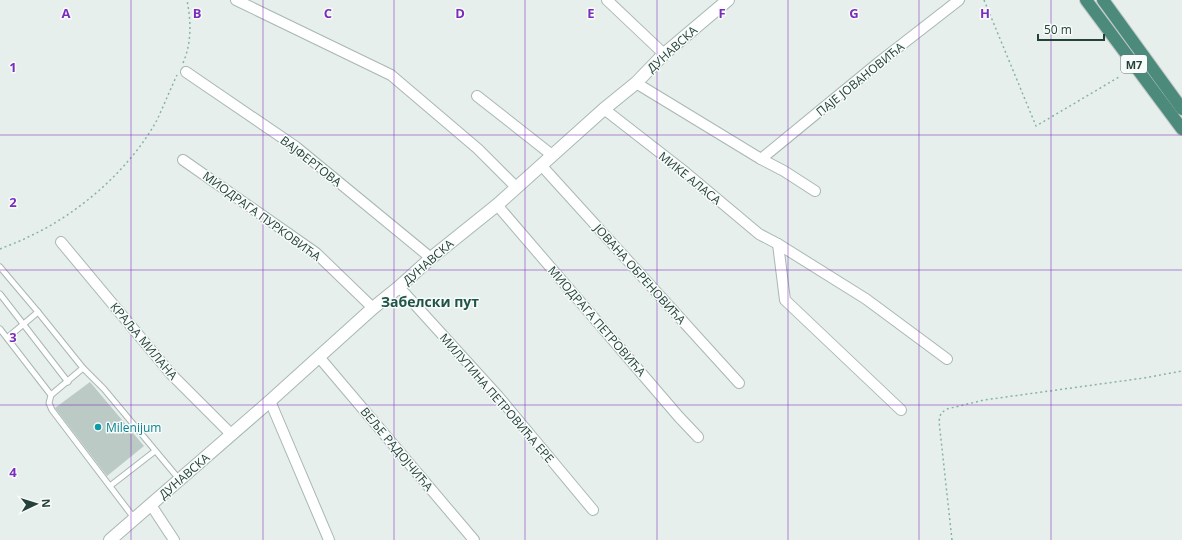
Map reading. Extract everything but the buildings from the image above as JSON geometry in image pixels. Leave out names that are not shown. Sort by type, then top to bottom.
[{"type":"highway","name":"M7","points":[[1086,0],[1182,129]]},
{"type":"highway","name":"M7","points":[[1103,0],[1182,109]]},
{"type":"street","points":[[236,0],[391,75],[478,149],[516,187]]},
{"type":"street","points":[[607,0],[664,54]]},
{"type":"street","name":"ДУНАВСКА","points":[[110,540],[319,358],[430,258],[497,205],[604,109],[636,83],[664,54],[728,0]]},
{"type":"street","name":"ПАЈЕ ЈОВАНОВИЋА","points":[[761,159],[878,63],[959,0]]},
{"type":"street","name":"ВАЈФЕРТОВА","points":[[181,72],[296,147],[430,258]]},
{"type":"street","points":[[636,83],[815,191]]},
{"type":"street","points":[[477,96],[552,155]]},
{"type":"street","name":"МИКЕ АЛАСА","points":[[604,109],[685,172],[759,234],[778,244],[866,299],[947,359]]},
{"type":"street","name":"МИОДРАГА ПУРКОВИЋА","points":[[183,160],[316,252],[373,308]]},
{"type":"street","name":"ЈОВАНА ОБРЕНОВИЋА","points":[[541,165],[739,383]]},
{"type":"street","name":"МИОДРАГА ПЕТРОВИЋА","points":[[497,205],[698,437]]},
{"type":"street","name":"КРАЉА МИЛАНА","points":[[61,242],[171,374],[232,434]]},
{"type":"street","points":[[778,244],[786,300],[901,410]]},
{"type":"street","name":"МИЛУТИНА ПЕТРОВИЋА ЕРЕ","points":[[399,287],[498,396],[594,510]]},
{"type":"street","name":"ВЕЉЕ РАДОЈЧИЋА","points":[[319,358],[474,540]]},
{"type":"street","points":[[270,401],[329,540]]},
{"type":"street","points":[[151,505],[174,540]]},
{"type":"lane","points":[[0,267],[83,368],[104,389],[179,480]]},
{"type":"lane","points":[[0,294],[68,382]]},
{"type":"lane","points":[[7,338],[38,312]]},
{"type":"lane","points":[[0,329],[51,395]]},
{"type":"lane","points":[[83,368],[51,395],[49,403],[52,410],[135,519]]},
{"type":"lane","points":[[110,486],[155,451]]},
{"type":"path","points":[[0,249],[29,237],[49,226],[85,202],[113,178],[134,154],[157,119],[181,72],[187,54],[190,35],[189,13],[186,0]]},
{"type":"path","points":[[984,0],[1036,126],[1119,77]]},
{"type":"path","points":[[952,540],[939,422],[940,416],[944,411],[956,406],[984,400],[1144,378],[1182,371]]},
{"type":"place","name":"Milenijum","points":[[98,427]]},
{"type":"district","name":"Забелски пут","points":[[430,301]]}]
